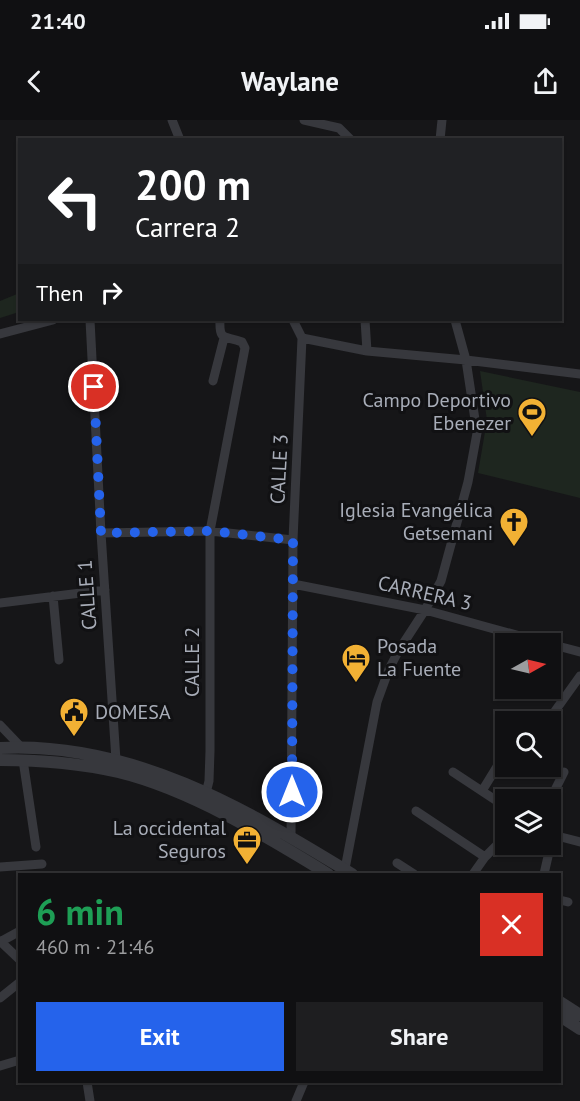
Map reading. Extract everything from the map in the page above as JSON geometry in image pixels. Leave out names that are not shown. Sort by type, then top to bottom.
[{"type":"street","points":[[172,120],[179,138]]},
{"type":"street","points":[[304,120],[339,128],[349,138]]},
{"type":"street","points":[[440,138],[442,120]]},
{"type":"street","points":[[0,334],[49,321]]},
{"type":"street","name":"CALLE 1","points":[[90,321],[116,760]]},
{"type":"street","points":[[213,381],[224,338],[219,330],[220,321]]},
{"type":"street","name":"CALLE 3","points":[[291,838],[293,540],[302,338],[294,321]]},
{"type":"street","points":[[365,321],[367,351]]},
{"type":"street","points":[[0,748],[118,772],[205,799],[291,838],[347,873],[377,702],[394,659],[425,610],[444,573],[468,482],[477,433],[466,360],[455,321]]},
{"type":"street","name":"CALLE 2","points":[[205,799],[210,750],[210,531],[245,348],[242,342],[224,338]]},
{"type":"street","points":[[302,338],[367,351],[580,374]]},
{"type":"street","points":[[101,533],[210,531],[293,540]]},
{"type":"street","name":"CARRERA 3","points":[[293,584],[425,610],[510,633]]},
{"type":"street","points":[[0,603],[105,590]]},
{"type":"street","points":[[53,596],[59,660]]},
{"type":"street","name":"CARRERA 3","points":[[561,647],[580,652]]},
{"type":"street","points":[[555,711],[580,676]]},
{"type":"street","points":[[0,725],[22,754],[36,847]]},
{"type":"street","points":[[0,760],[22,754],[65,751],[116,760],[166,775],[229,817],[326,873]]},
{"type":"street","points":[[482,791],[495,770]]},
{"type":"street","points":[[453,772],[495,800]]},
{"type":"street","points":[[556,789],[564,772]]},
{"type":"street","points":[[416,811],[485,857]]},
{"type":"street","points":[[561,837],[580,842]]},
{"type":"street","points":[[474,873],[495,847]]},
{"type":"street","points":[[544,873],[548,855]]},
{"type":"street","points":[[396,863],[412,873]]},
{"type":"street","points":[[0,867],[42,864]]},
{"type":"street","points":[[18,932],[0,941],[18,958]]},
{"type":"street","points":[[0,998],[18,984]]},
{"type":"street","points":[[561,1003],[580,1015]]},
{"type":"street","points":[[561,1017],[580,1029]]},
{"type":"street","points":[[0,1066],[18,1061]]},
{"type":"street","points":[[87,1083],[90,1101]]},
{"type":"street","points":[[296,1101],[304,1083]]},
{"type":"shaded area","points":[[17,294],[18,312],[0,318],[0,301]]},
{"type":"shaded area","name":"Campo Deportivo Ebenezer","points":[[480,371],[580,392],[580,498],[478,473],[487,420]]},
{"type":"place","name":"Campo Deportivo Ebenezer","points":[[532,438]]},
{"type":"place","name":"Iglesia Evangélica Getsemani","points":[[514,548]]},
{"type":"place","name":"Posada La Fuente","points":[[356,684]]},
{"type":"place","name":"DOMESA","points":[[74,738]]},
{"type":"place","name":"La occidental Seguros","points":[[247,866]]},
{"type":"route","points":[[94,387],[101,533],[210,531],[293,540],[292,792]]}]
